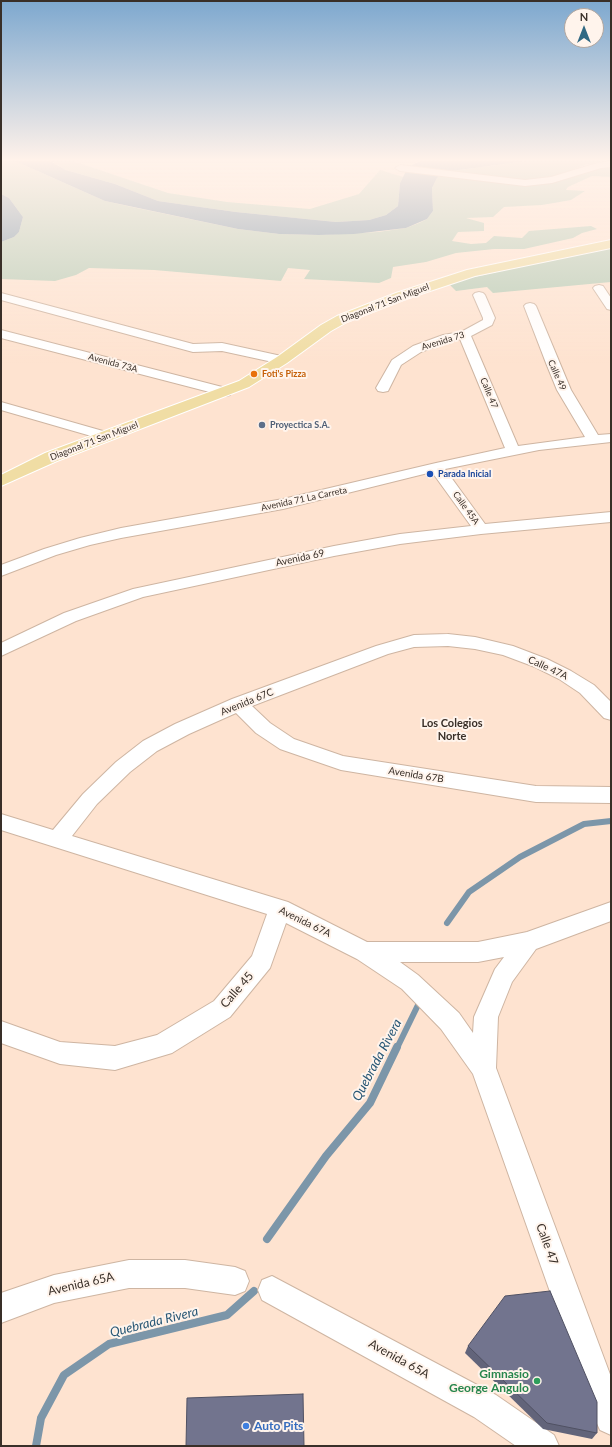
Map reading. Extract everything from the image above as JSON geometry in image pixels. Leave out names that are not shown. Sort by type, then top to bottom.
[{"type":"main road","name":"Diagonal 71 San Miguel","points":[[1,481],[51,457],[244,384],[282,360],[326,328],[342,319],[401,296],[472,273],[611,244]]},
{"type":"street","points":[[599,288],[611,307]]},
{"type":"street","name":"Avenida 73","points":[[383,388],[396,363],[417,349],[447,338],[464,335],[488,322],[489,318],[478,295]]},
{"type":"street","points":[[1,296],[193,348],[222,347],[282,360]]},
{"type":"street","name":"Calle 49","points":[[530,306],[564,390],[593,439]]},
{"type":"street","name":"Avenida 73A","points":[[1,334],[225,392]]},
{"type":"street","name":"Calle 47","points":[[464,335],[513,451]]},
{"type":"street","points":[[1,406],[104,436]]},
{"type":"street","name":"Avenida 71 La Carreta","points":[[1,571],[50,552],[86,541],[121,533],[283,504],[436,467],[513,451],[593,439],[611,438]]},
{"type":"street","name":"Calle 45A","points":[[436,467],[481,529]]},
{"type":"street","name":"Avenida 69","points":[[1,650],[70,617],[139,593],[334,551],[400,539],[481,529],[611,518]]},
{"type":"street","name":"Avenida 67C","points":[[58,839],[90,799],[123,767],[145,750],[182,729],[238,704],[388,648],[414,641],[448,640],[475,643]]},
{"type":"street","name":"Calle 47A","points":[[475,643],[507,650],[541,662],[587,689],[611,713]]},
{"type":"street","name":"Avenida 67B","points":[[238,704],[263,728],[287,744],[340,763],[536,794],[611,795]]},
{"type":"street","name":"Avenida 67A","points":[[1,822],[280,909],[365,952],[478,952],[528,942],[611,911]]},
{"type":"street","name":"Calle 45","points":[[1,1032],[60,1053],[115,1058],[163,1045],[222,1009],[262,962],[280,909]]},
{"type":"street","name":"Calle 47","points":[[483,1068],[486,1017],[503,976],[528,942]]},
{"type":"street","name":"Calle 47","points":[[365,952],[410,982],[450,1021],[483,1068],[611,1420]]},
{"type":"street","name":"Avenida 65A","points":[[1,1308],[54,1289],[130,1274],[185,1274],[235,1281]]},
{"type":"street","name":"Avenida 65A","points":[[272,1290],[485,1406],[543,1446]]},
{"type":"green space","points":[[20,229],[236,229],[279,234],[319,235],[378,232],[402,229],[484,229],[484,231],[458,232],[452,241],[471,244],[486,243],[494,236],[522,238],[529,231],[560,229],[597,229],[582,233],[573,238],[524,249],[494,249],[456,253],[426,262],[393,267],[391,278],[379,283],[304,279],[310,270],[288,268],[281,281],[154,270],[89,268],[76,275],[55,281],[1,279],[1,242],[14,237],[19,232]]},
{"type":"green space","points":[[611,246],[611,282],[493,293],[487,287],[456,291],[448,283]]},
{"type":"water","points":[[1,229],[20,229],[19,232],[14,237],[1,242]]},
{"type":"water","points":[[236,229],[401,229],[354,234],[319,235],[279,234]]},
{"type":"building","name":"Gimnasio George Angulo","points":[[550,1291],[597,1402],[597,1433],[547,1423],[468,1346],[505,1296]]},
{"type":"building","name":"Auto Pits","points":[[303,1394],[304,1446],[186,1446],[187,1398]]},
{"type":"waterway","name":"Quebrada Rivera","points":[[447,923],[469,892],[520,857],[584,824],[611,821]]},
{"type":"waterway","name":"Quebrada Rivera","points":[[397,1048],[418,1005]]},
{"type":"waterway","name":"Quebrada Rivera","points":[[267,1239],[326,1156],[370,1103],[397,1047]]},
{"type":"waterway","name":"Quebrada Rivera","points":[[36,1446],[41,1418],[64,1375],[109,1344],[227,1315],[254,1291]]},
{"type":"place","name":"Foti's Pizza","points":[[254,374]]},
{"type":"place","name":"Proyectica S.A.","points":[[262,425]]},
{"type":"place","name":"Parada Inicial","points":[[430,474]]},
{"type":"place","name":"Gimnasio George Angulo","points":[[537,1381]]},
{"type":"place","name":"Auto Pits","points":[[246,1426]]},
{"type":"district","name":"Los Colegios Norte","points":[[452,729]]}]
